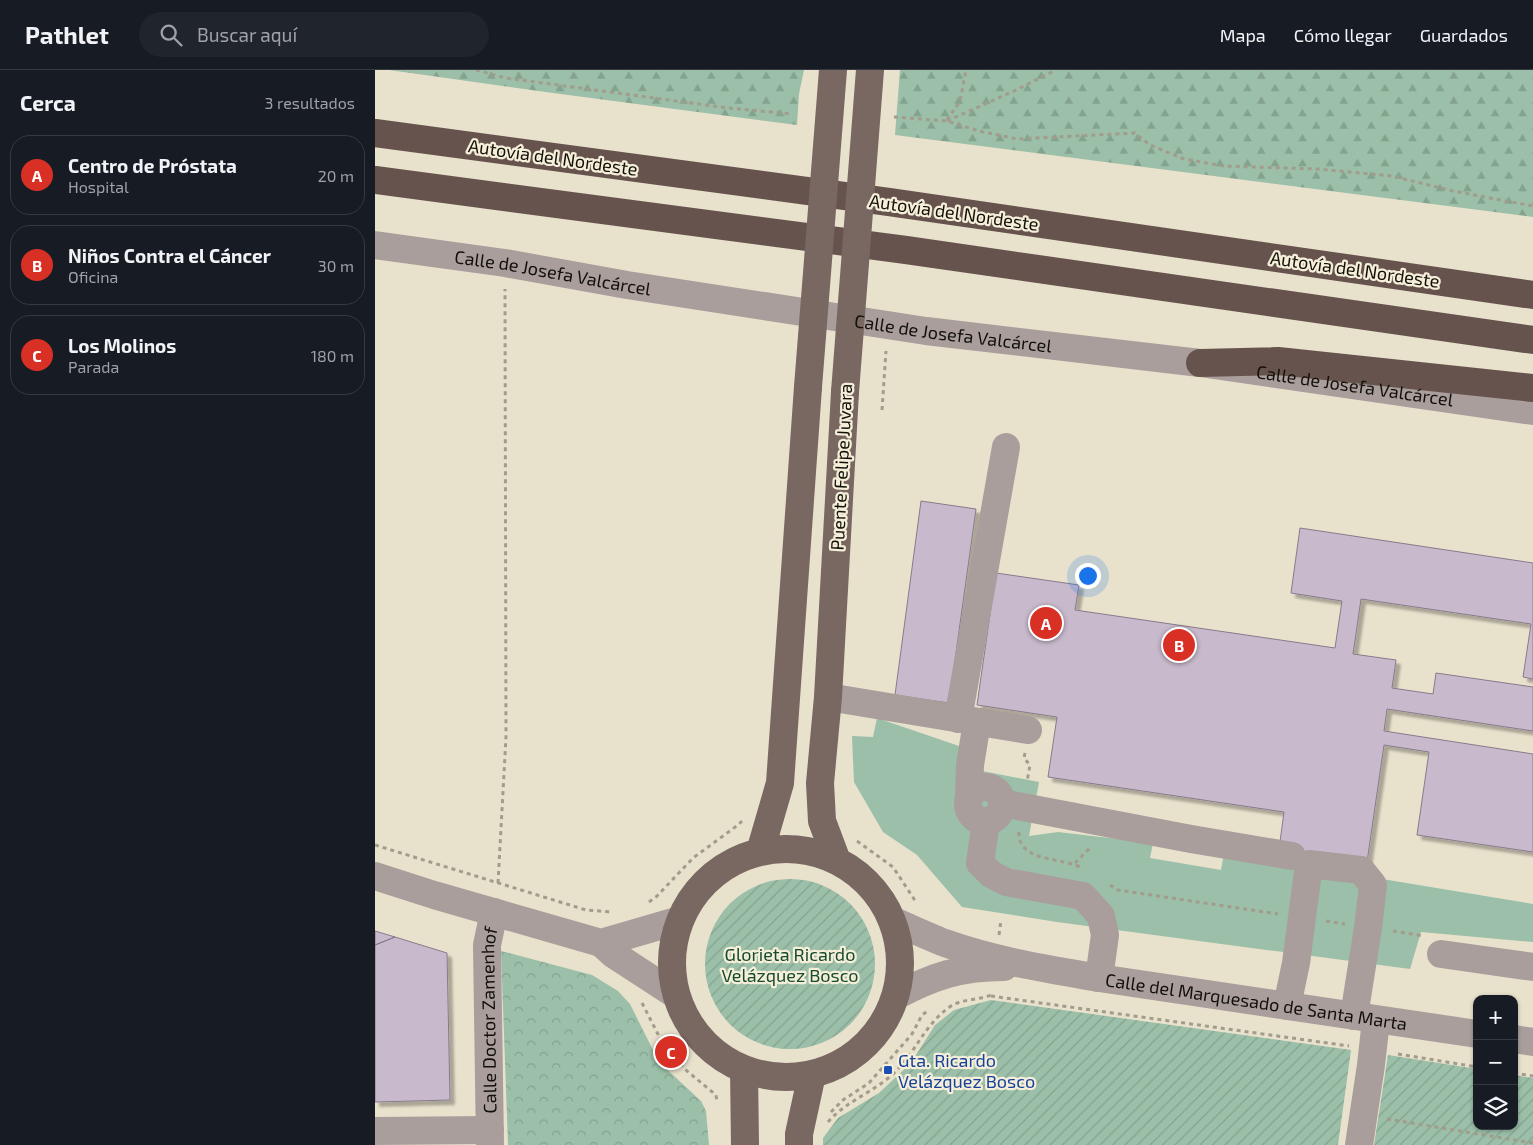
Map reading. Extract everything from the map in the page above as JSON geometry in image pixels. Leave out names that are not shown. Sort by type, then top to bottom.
[{"type":"highway","name":"Autovía del Nordeste","points":[[375,133],[909,205],[1533,295]]},
{"type":"highway","points":[[375,180],[905,250],[1533,340]]},
{"type":"highway","points":[[1200,363],[1278,360],[1533,388]]},
{"type":"main road","name":"Puente Felipe Juvara","points":[[760,852],[780,783],[833,70]]},
{"type":"main road","name":"Puente Felipe Juvara","points":[[837,861],[822,821],[820,783],[828,697],[845,392],[869,70]]},
{"type":"main road","points":[[786,849],[812,852],[837,861],[863,879],[880,898],[892,920],[899,944],[900,968],[895,996],[888,1014],[877,1032],[865,1046],[845,1061],[812,1074],[766,1075],[743,1069],[721,1057],[695,1033],[676,995],[672,970],[673,944],[680,920],[693,896],[712,876],[735,861],[760,852],[786,849]]},
{"type":"main road","points":[[743,1069],[745,1145]]},
{"type":"main road","points":[[799,1145],[799,1134],[812,1074]]},
{"type":"street","name":"Calle de Josefa Valcárcel","points":[[375,245],[505,263],[627,285],[926,331],[1200,363],[1533,411]]},
{"type":"street","points":[[1006,447],[967,720],[970,765],[968,803],[971,814],[980,821],[994,812],[1191,839],[1292,856]]},
{"type":"street","points":[[828,697],[1028,730]]},
{"type":"street","points":[[994,812],[980,862],[991,874],[1006,882],[1083,896],[1101,916],[1105,935],[1099,978]]},
{"type":"street","points":[[1287,1006],[1296,964],[1309,864],[1361,870],[1373,885],[1368,928],[1365,1018],[1371,1065],[1359,1145]]},
{"type":"street","points":[[375,876],[601,943],[613,954],[676,995]]},
{"type":"street","name":"Calle Doctor Zamenhof","points":[[375,1131],[490,1137],[487,945],[494,912]]},
{"type":"street","points":[[601,943],[680,920]]},
{"type":"street","name":"Calle del Marquesado de Santa Marta","points":[[892,920],[995,962],[1473,1033]]},
{"type":"street","points":[[1441,954],[1533,968]]},
{"type":"street","name":"Calle del Marquesado de Santa Marta","points":[[895,996],[920,983],[952,972],[995,962]]},
{"type":"street","points":[[1518,1040],[1533,1042]]},
{"type":"path","points":[[476,70],[506,78],[728,108],[792,114]]},
{"type":"path","points":[[947,121],[960,102],[966,70]]},
{"type":"path","points":[[947,121],[1056,70]]},
{"type":"path","points":[[894,117],[947,121],[979,131],[1017,139],[1135,134],[1150,145],[1184,159],[1224,166],[1318,169],[1392,176],[1453,191],[1533,206]]},
{"type":"path","points":[[498,883],[506,737],[505,263]]},
{"type":"path","points":[[882,410],[886,361]]},
{"type":"path","points":[[644,905],[657,896],[693,858],[739,825],[743,819]]},
{"type":"path","points":[[375,845],[586,910],[616,911]]},
{"type":"path","points":[[991,996],[1001,920]]},
{"type":"path","points":[[826,1125],[837,1111],[879,1085],[897,1070],[912,1052],[923,1032],[953,1004],[991,996],[1359,1047],[1356,1062],[1371,1065]]},
{"type":"path","points":[[1518,1074],[1533,1076]]},
{"type":"path","points":[[1364,1115],[1533,1143]]},
{"type":"green space","points":[[389,70],[804,70],[799,94],[797,125]]},
{"type":"green space","points":[[900,70],[1533,70],[1533,217],[895,135]]},
{"type":"green space","points":[[877,718],[959,746],[977,770],[1039,782],[1029,836],[1058,832],[1153,843],[1150,858],[1221,870],[1224,853],[1533,904],[1533,942],[1421,932],[1410,969],[1057,922],[962,907],[917,855],[883,832],[854,782],[852,736],[873,737]]},
{"type":"green space","name":"Glorieta Ricardo Velázquez Bosco","points":[[798,879],[823,885],[844,898],[856,910],[872,939],[875,964],[874,981],[869,997],[856,1018],[844,1030],[815,1046],[782,1049],[757,1043],[736,1030],[724,1018],[708,989],[705,956],[711,931],[724,910],[736,898],[765,882]]},
{"type":"green space","points":[[501,951],[592,975],[618,991],[630,1004],[659,1062],[701,1101],[706,1111],[709,1145],[508,1145]]},
{"type":"green space","points":[[991,1000],[1351,1050],[1338,1145],[823,1145],[823,1138],[838,1118],[879,1093],[911,1063],[935,1025],[954,1010]]},
{"type":"green space","points":[[1388,1055],[1473,1068],[1473,1130],[1518,1130],[1518,1076],[1533,1078],[1533,1145],[1374,1145]]},
{"type":"building","points":[[921,501],[976,509],[949,703],[895,695]]},
{"type":"building","points":[[1300,528],[1533,563],[1533,679],[1523,677],[1531,624],[1361,599],[1353,654],[1396,660],[1392,688],[1433,694],[1436,673],[1533,687],[1533,731],[1387,709],[1384,731],[1533,754],[1533,852],[1417,835],[1429,752],[1384,745],[1367,862],[1279,849],[1284,812],[1048,777],[1057,717],[977,705],[996,573],[1079,585],[1075,610],[1335,648],[1342,601],[1291,593]]},
{"type":"building","points":[[375,931],[395,937],[375,945]]},
{"type":"building","points":[[395,937],[447,953],[450,1100],[375,1102],[375,945]]},
{"type":"place","name":"Centro de Próstata","points":[[1046,623]]},
{"type":"place","name":"Niños Contra el Cáncer","points":[[1179,645]]},
{"type":"place","name":"Los Molinos","points":[[671,1052]]},
{"type":"place","name":"Gta. Ricardo Velázquez Bosco","points":[[888,1070]]}]
